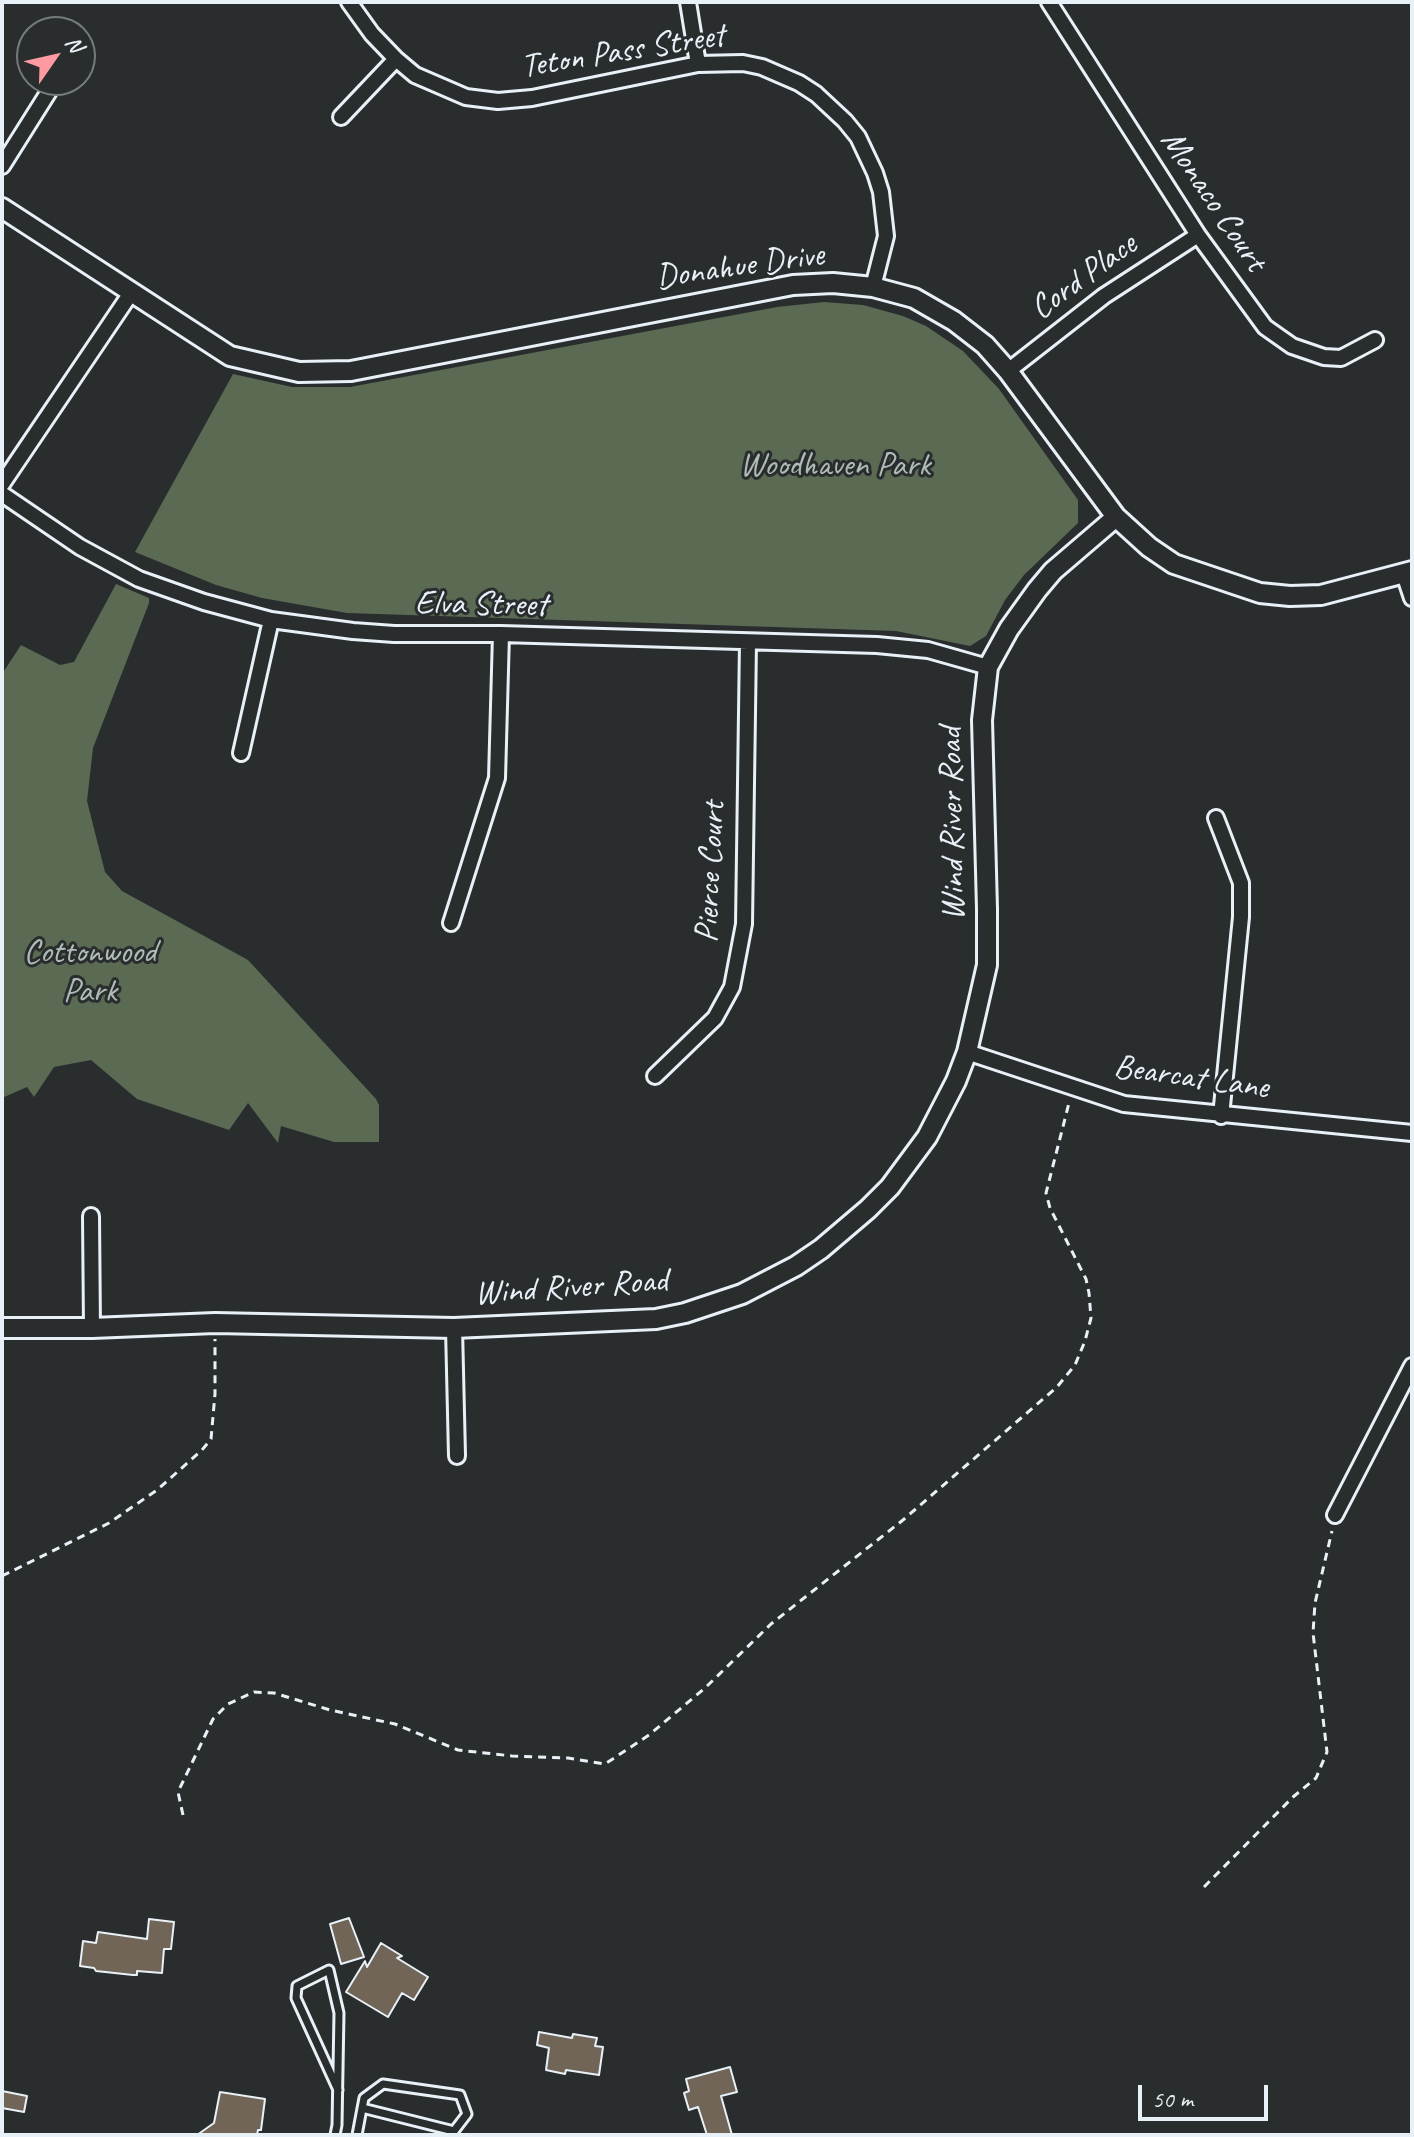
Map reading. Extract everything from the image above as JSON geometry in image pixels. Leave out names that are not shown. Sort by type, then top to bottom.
[{"type":"street","name":"Teton Pass Street","points":[[349,2],[372,34],[415,75],[466,97],[498,101],[532,98],[698,64],[743,63],[781,74],[816,94],[845,121],[868,154],[881,192],[886,236],[873,287]]},
{"type":"street","points":[[688,2],[698,64]]},
{"type":"street","name":"Monaco Court","points":[[1049,2],[1198,235],[1265,327],[1277,338],[1308,353],[1341,358],[1375,340]]},
{"type":"street","points":[[341,117],[396,59]]},
{"type":"street","points":[[2,166],[46,96]]},
{"type":"street","name":"Donahue Drive","points":[[2,208],[230,356],[299,372],[351,371],[793,285],[833,283],[873,287],[914,298],[954,321],[985,345],[1008,371],[1116,517],[1149,547],[1174,564],[1260,593],[1321,595],[1408,572]]},
{"type":"street","name":"Cord Place","points":[[1008,371],[1104,296],[1198,235]]},
{"type":"street","points":[[2,484],[131,293]]},
{"type":"street","name":"Elva Street","points":[[2,494],[80,547],[139,579],[204,602],[271,620],[353,631],[877,645],[928,650],[988,667]]},
{"type":"street","name":"Wind River Road","points":[[2,1328],[215,1323],[454,1328],[656,1319],[714,1304],[770,1281],[821,1249],[857,1220],[890,1187],[927,1137],[967,1052],[987,965],[982,720],[988,667],[1009,629],[1053,571],[1116,517]]},
{"type":"street","points":[[1408,572],[1412,598]]},
{"type":"street","points":[[241,753],[271,620]]},
{"type":"street","points":[[451,923],[497,778],[501,634]]},
{"type":"street","name":"Pierce Court","points":[[655,1076],[715,1018],[732,987],[744,924],[748,642]]},
{"type":"street","points":[[1216,818],[1241,883],[1241,917],[1221,1116]]},
{"type":"street","name":"Bearcat Lane","points":[[967,1052],[1124,1104],[1412,1133]]},
{"type":"street","points":[[91,1216],[92,1328]]},
{"type":"street","points":[[454,1328],[457,1456]]},
{"type":"street","points":[[1335,1515],[1412,1366]]},
{"type":"lane","points":[[335,2135],[338,2090],[339,2013],[329,1970],[297,1986],[296,1998],[338,2090]]},
{"type":"lane","points":[[357,2135],[362,2108],[364,2098],[383,2084],[460,2095],[467,2114],[454,2131],[362,2108]]},
{"type":"path","points":[[183,1815],[178,1792],[213,1719],[228,1704],[254,1692],[274,1693],[330,1710],[395,1724],[458,1750],[499,1755],[568,1758],[605,1764],[649,1735],[705,1688],[771,1624],[903,1520],[1057,1387],[1075,1365],[1091,1318],[1089,1293],[1086,1279],[1050,1208],[1046,1193],[1073,1088]]},
{"type":"path","points":[[2,1576],[109,1523],[157,1490],[211,1439],[215,1394],[215,1323]]},
{"type":"path","points":[[1204,1887],[1293,1797],[1316,1778],[1327,1752],[1313,1633],[1315,1603],[1335,1515]]},
{"type":"green space","name":"Woodhaven Park","points":[[824,302],[863,305],[903,316],[926,326],[963,351],[999,389],[1078,500],[1078,523],[1024,575],[1005,600],[986,636],[970,646],[896,631],[347,613],[262,598],[216,585],[135,552],[233,374],[292,387],[350,387],[777,307]]},
{"type":"green space","name":"Cottonwood Park","points":[[116,584],[149,598],[149,603],[93,748],[87,801],[105,872],[122,891],[248,960],[376,1099],[379,1105],[379,1142],[334,1142],[281,1126],[278,1143],[248,1103],[229,1130],[137,1099],[91,1060],[54,1067],[34,1097],[27,1087],[2,1098],[2,674],[21,645],[60,665],[74,662]]},
{"type":"building","points":[[349,1918],[364,1957],[341,1964],[330,1924]]},
{"type":"building","points":[[149,1919],[174,1922],[171,1949],[164,1949],[162,1973],[137,1971],[137,1975],[133,1975],[80,1966],[83,1941],[96,1943],[98,1932],[147,1939]]},
{"type":"building","points":[[381,1943],[402,1956],[397,1958],[428,1977],[414,2000],[402,1993],[388,2017],[346,1992],[365,1961],[367,1967]]},
{"type":"building","points":[[539,2032],[572,2038],[573,2034],[597,2038],[595,2046],[603,2047],[599,2075],[546,2070],[549,2048],[537,2045]]},
{"type":"building","points":[[730,2067],[737,2092],[721,2096],[732,2135],[707,2135],[698,2107],[689,2110],[684,2093],[689,2091],[686,2079]]},
{"type":"building","points":[[2,2091],[27,2096],[24,2112],[2,2108]]},
{"type":"building","points":[[220,2092],[265,2099],[261,2130],[257,2135],[197,2135],[214,2123]]}]
